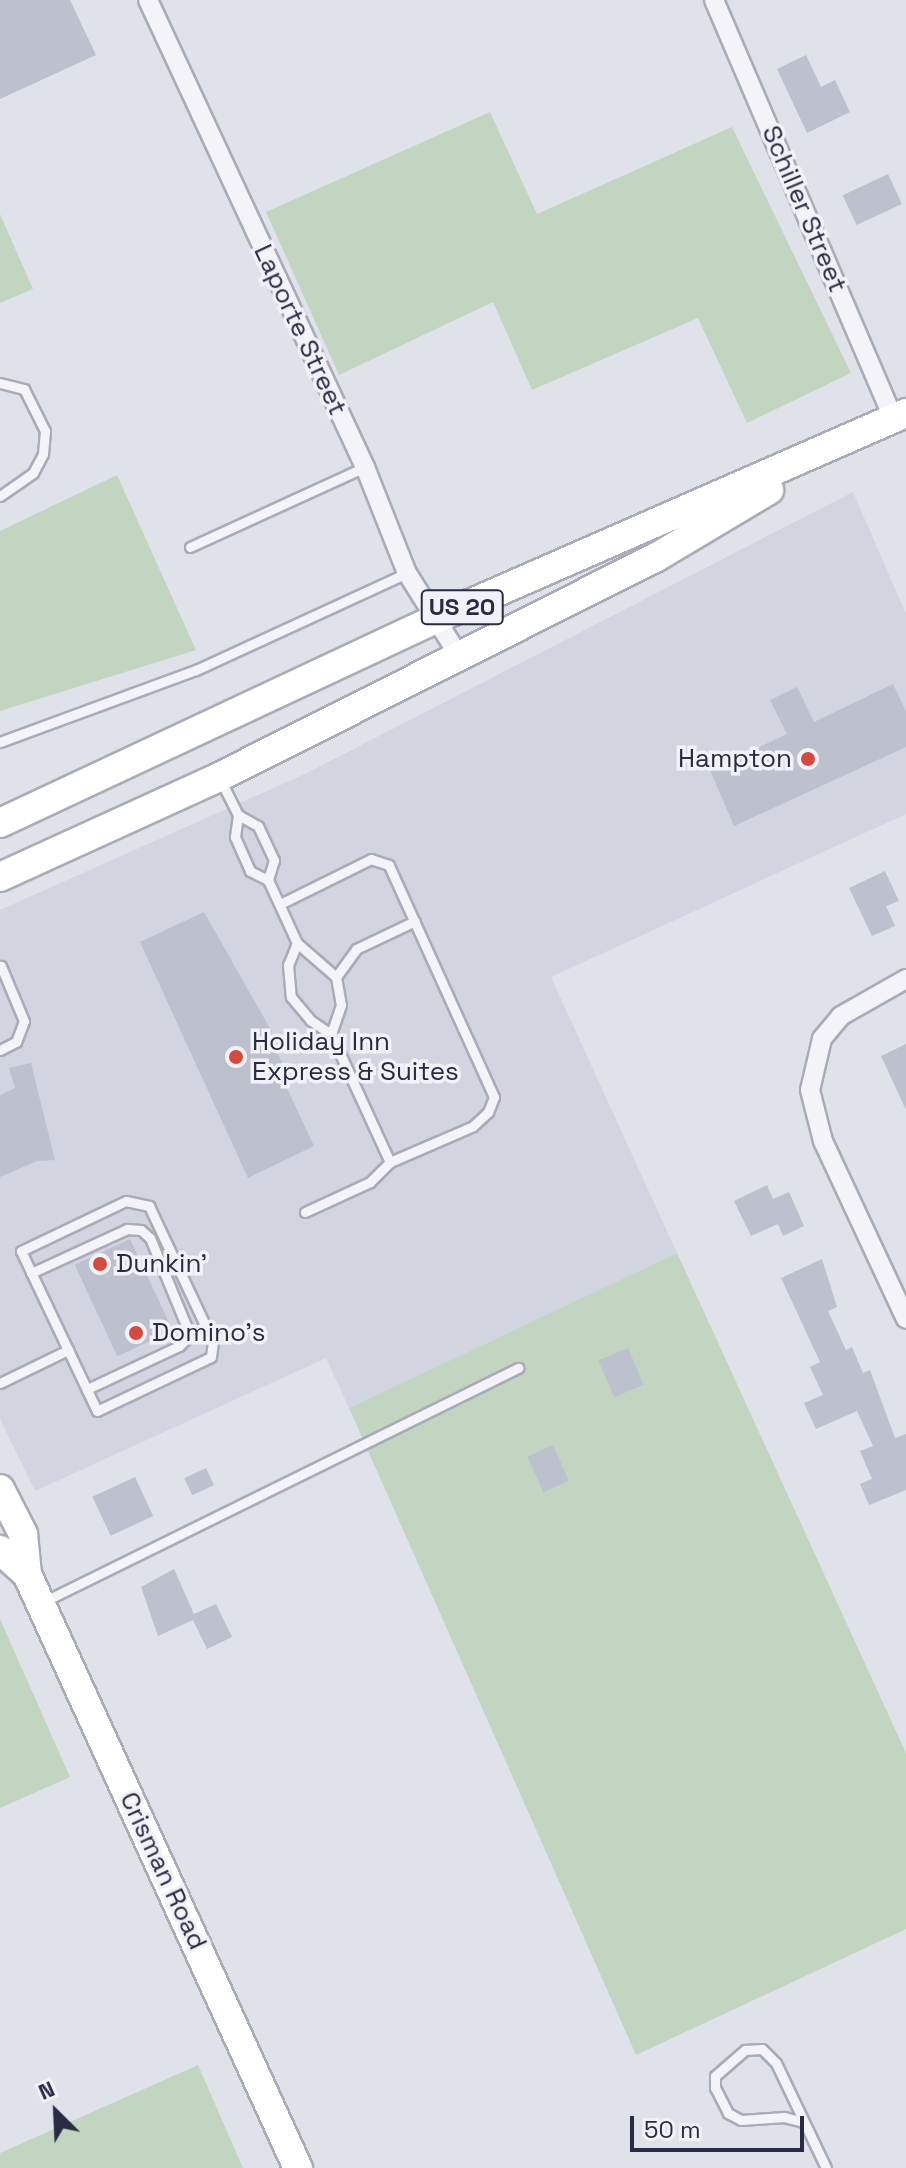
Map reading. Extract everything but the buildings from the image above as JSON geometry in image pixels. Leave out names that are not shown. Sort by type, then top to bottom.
[{"type":"main road","name":"US 20","points":[[0,823],[433,620],[900,416]]},
{"type":"main road","name":"US 20","points":[[0,877],[219,777],[655,558],[862,435]]},
{"type":"main road","name":"Crisman Road","points":[[0,1489],[23,1534],[27,1574],[298,2168]]},
{"type":"main road","name":"Crisman Road","points":[[0,1550],[27,1574]]},
{"type":"street","name":"Laporte Street","points":[[148,0],[365,467],[407,573],[433,620],[459,656]]},
{"type":"street","name":"Schiller Street","points":[[714,0],[900,416]]},
{"type":"street","points":[[906,979],[841,1016],[822,1039],[810,1090],[823,1141],[906,1319]]},
{"type":"lane","points":[[0,383],[24,389],[45,431],[43,454],[33,473],[0,496]]},
{"type":"lane","points":[[190,547],[365,467]]},
{"type":"lane","points":[[0,742],[196,670],[407,573]]},
{"type":"lane","points":[[219,777],[238,815],[235,837],[250,871],[268,880],[297,943],[336,977],[341,1005],[331,1034]]},
{"type":"lane","points":[[238,815],[258,826],[274,860],[268,880]]},
{"type":"lane","points":[[280,904],[371,859],[382,860],[415,921],[494,1097],[488,1112],[473,1126],[390,1162],[370,1182],[305,1212]]},
{"type":"lane","points":[[336,977],[356,949],[415,921]]},
{"type":"lane","points":[[297,943],[288,965],[291,997],[310,1020],[331,1034],[390,1162]]},
{"type":"lane","points":[[0,966],[24,1021],[16,1042],[0,1050]]},
{"type":"lane","points":[[126,1201],[149,1206],[213,1342],[211,1357],[97,1411],[31,1273],[21,1251],[126,1201]]},
{"type":"lane","points":[[31,1273],[127,1229],[141,1230],[150,1238],[189,1320],[190,1335],[179,1346],[87,1389]]},
{"type":"lane","points":[[0,1383],[68,1350]]},
{"type":"lane","points":[[40,1603],[518,1368]]},
{"type":"lane","points":[[803,2122],[784,2117],[741,2120],[728,2113],[715,2088],[715,2076],[745,2050],[762,2049],[776,2063],[826,2168]]},
{"type":"shaded area","points":[[853,492],[906,614],[906,814],[551,977],[677,1253],[349,1408],[326,1358],[35,1491],[0,1419],[0,910],[305,774]]},
{"type":"green space","points":[[490,112],[537,214],[732,127],[851,373],[747,423],[698,318],[532,390],[493,302],[339,375],[266,212]]},
{"type":"green space","points":[[0,214],[33,289],[0,303]]},
{"type":"green space","points":[[117,475],[196,650],[0,711],[0,531]]},
{"type":"green space","points":[[677,1253],[906,1753],[906,1929],[636,2055],[349,1408]]},
{"type":"green space","points":[[0,1619],[70,1777],[0,1808]]},
{"type":"green space","points":[[198,2065],[243,2168],[0,2168],[0,2153]]},
{"type":"place","name":"Hampton","points":[[808,759]]},
{"type":"place","name":"Holiday Inn Express & Suites","points":[[236,1057]]},
{"type":"place","name":"Dunkin'","points":[[100,1264]]},
{"type":"place","name":"Domino's","points":[[136,1333]]}]
